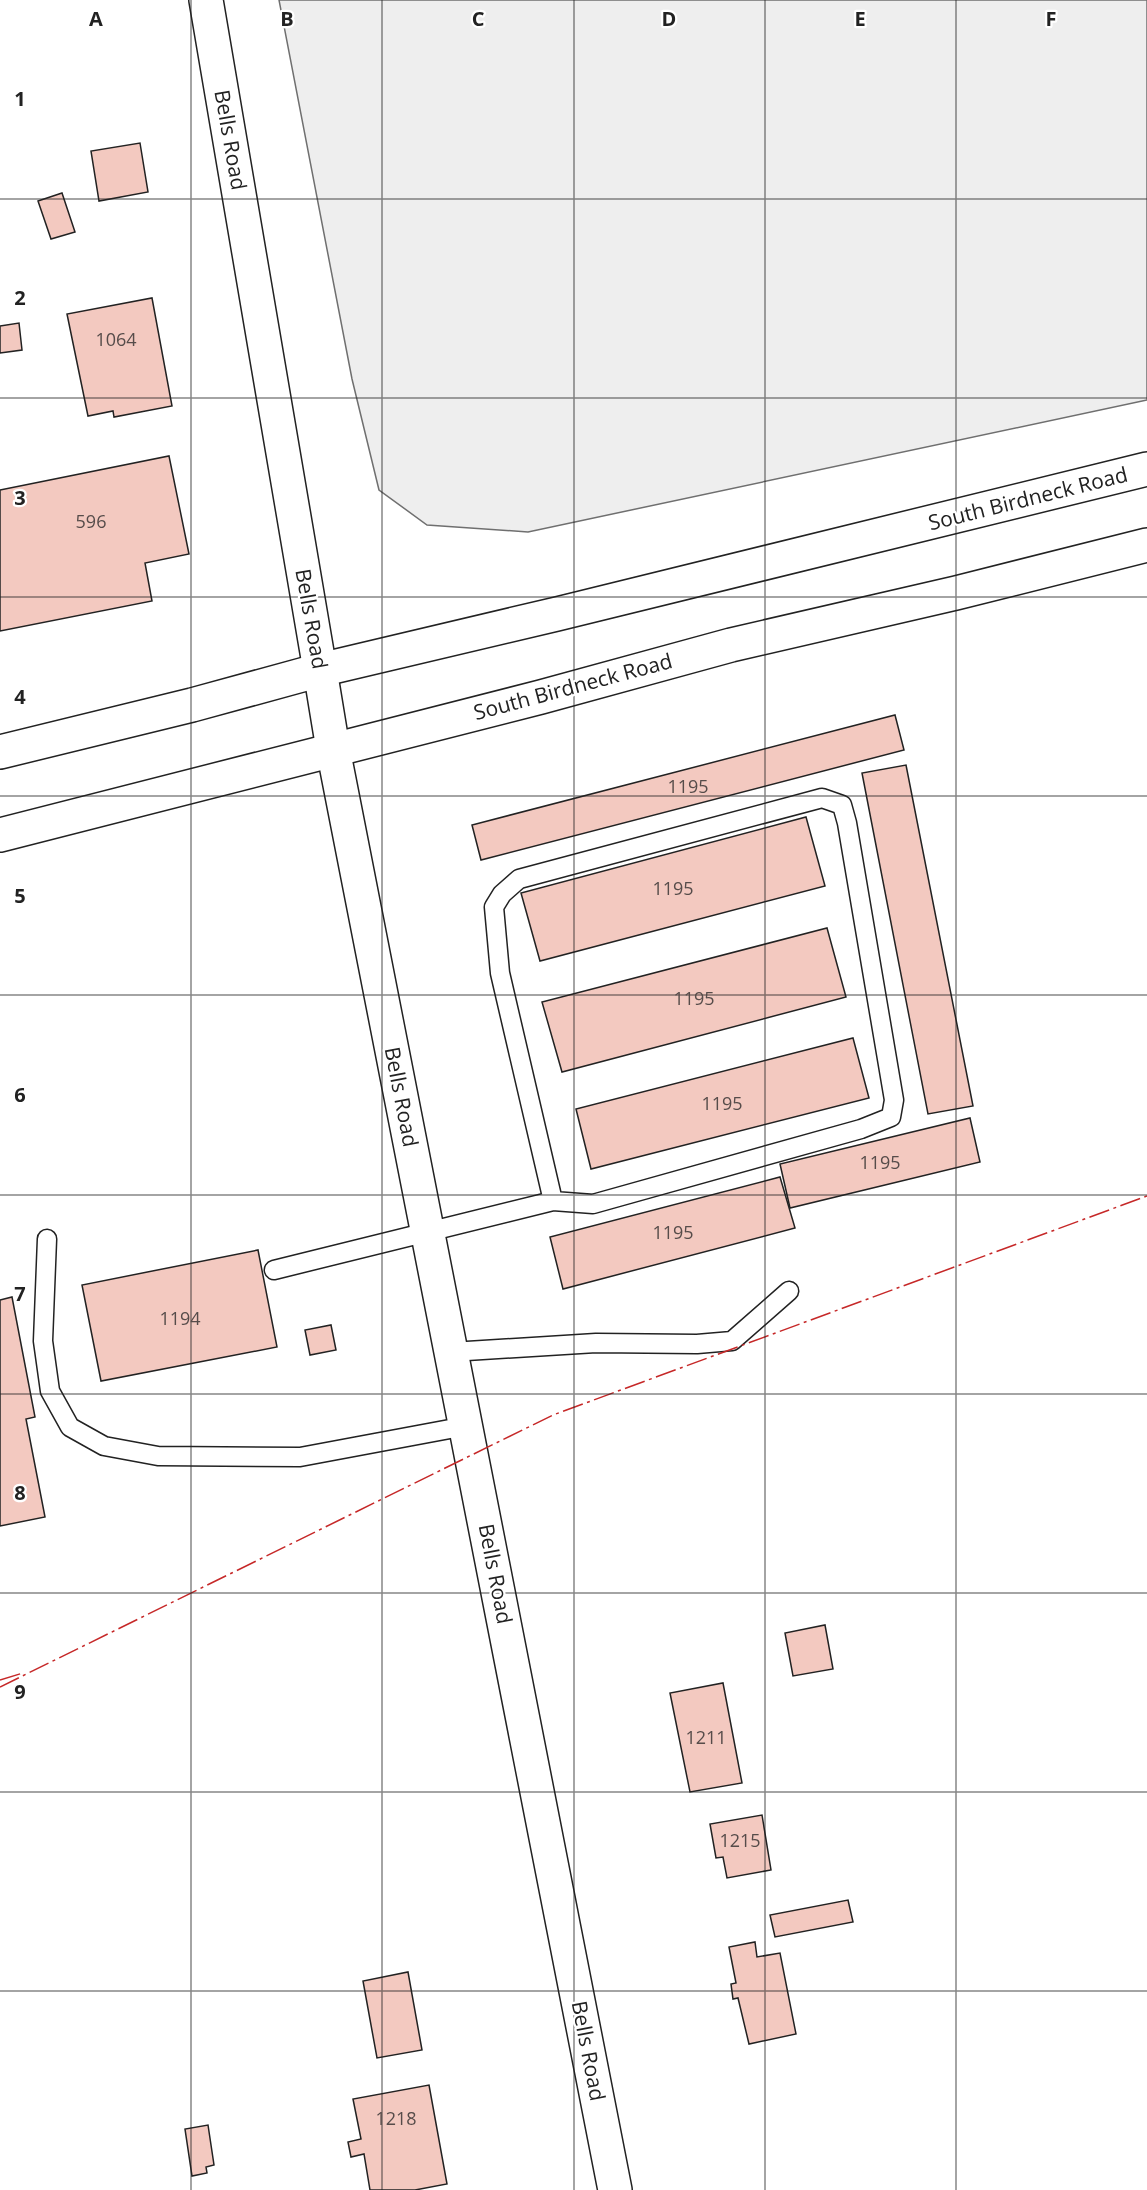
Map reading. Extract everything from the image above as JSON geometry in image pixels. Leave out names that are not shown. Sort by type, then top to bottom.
[{"type":"main road","name":"Bells Road","points":[[206,0],[333,749],[615,2190]]},
{"type":"main road","name":"South Birdneck Road","points":[[0,752],[192,705],[320,670],[569,612],[1147,469]]},
{"type":"main road","name":"South Birdneck Road","points":[[0,835],[541,697],[731,645],[956,593],[1147,545]]},
{"type":"lane","points":[[274,1270],[553,1201],[593,1204],[861,1129],[891,1117],[894,1100],[842,805],[822,798],[519,879],[502,894],[495,907],[500,973],[553,1201]]},
{"type":"lane","points":[[48,1239],[43,1341],[50,1390],[70,1427],[104,1446],[158,1456],[300,1457],[466,1426]]},
{"type":"lane","points":[[451,1352],[596,1343],[697,1344],[732,1341],[789,1291]]},
{"type":"shaded area","points":[[279,0],[1147,0],[1147,400],[528,532],[427,525],[379,490],[352,379]]},
{"type":"building","points":[[140,143],[148,192],[99,201],[91,151]]},
{"type":"building","points":[[62,193],[75,232],[51,239],[38,201]]},
{"type":"building","points":[[152,298],[172,406],[114,417],[113,411],[88,416],[67,314]]},
{"type":"building","points":[[19,323],[22,350],[0,353],[0,326]]},
{"type":"building","points":[[169,456],[189,554],[145,563],[152,601],[0,631],[0,490]]},
{"type":"building","points":[[895,715],[904,750],[481,860],[472,825]]},
{"type":"building","points":[[906,765],[973,1106],[928,1114],[862,773]]},
{"type":"building","points":[[806,817],[825,886],[540,961],[521,893]]},
{"type":"building","points":[[827,928],[846,997],[562,1072],[542,1002]]},
{"type":"building","points":[[853,1038],[869,1098],[591,1169],[576,1109]]},
{"type":"building","points":[[970,1118],[980,1162],[790,1208],[780,1164]]},
{"type":"building","points":[[780,1177],[795,1228],[563,1289],[550,1237]]},
{"type":"building","points":[[258,1250],[277,1347],[101,1381],[82,1285]]},
{"type":"building","points":[[12,1297],[35,1417],[26,1419],[45,1517],[0,1526],[0,1300]]},
{"type":"building","points":[[331,1325],[336,1350],[310,1355],[305,1330]]},
{"type":"building","points":[[825,1625],[833,1669],[793,1676],[785,1633]]},
{"type":"building","points":[[723,1683],[742,1783],[690,1792],[670,1693]]},
{"type":"building","points":[[762,1815],[771,1870],[727,1878],[723,1857],[716,1858],[710,1824]]},
{"type":"building","points":[[848,1900],[853,1922],[775,1937],[770,1915]]},
{"type":"building","points":[[755,1942],[757,1957],[780,1953],[796,2034],[749,2044],[738,1998],[733,1999],[731,1984],[736,1983],[729,1947]]},
{"type":"building","points":[[408,1972],[422,2050],[377,2058],[363,1981]]},
{"type":"building","points":[[429,2085],[447,2184],[415,2190],[370,2190],[364,2154],[351,2157],[348,2142],[361,2139],[353,2099]]},
{"type":"building","points":[[208,2125],[214,2165],[206,2167],[207,2173],[192,2176],[185,2129]]},
{"type":"power","points":[[0,1687],[553,1415],[1147,1196]]},
{"type":"power","points":[[0,1680],[23,1673]]}]
